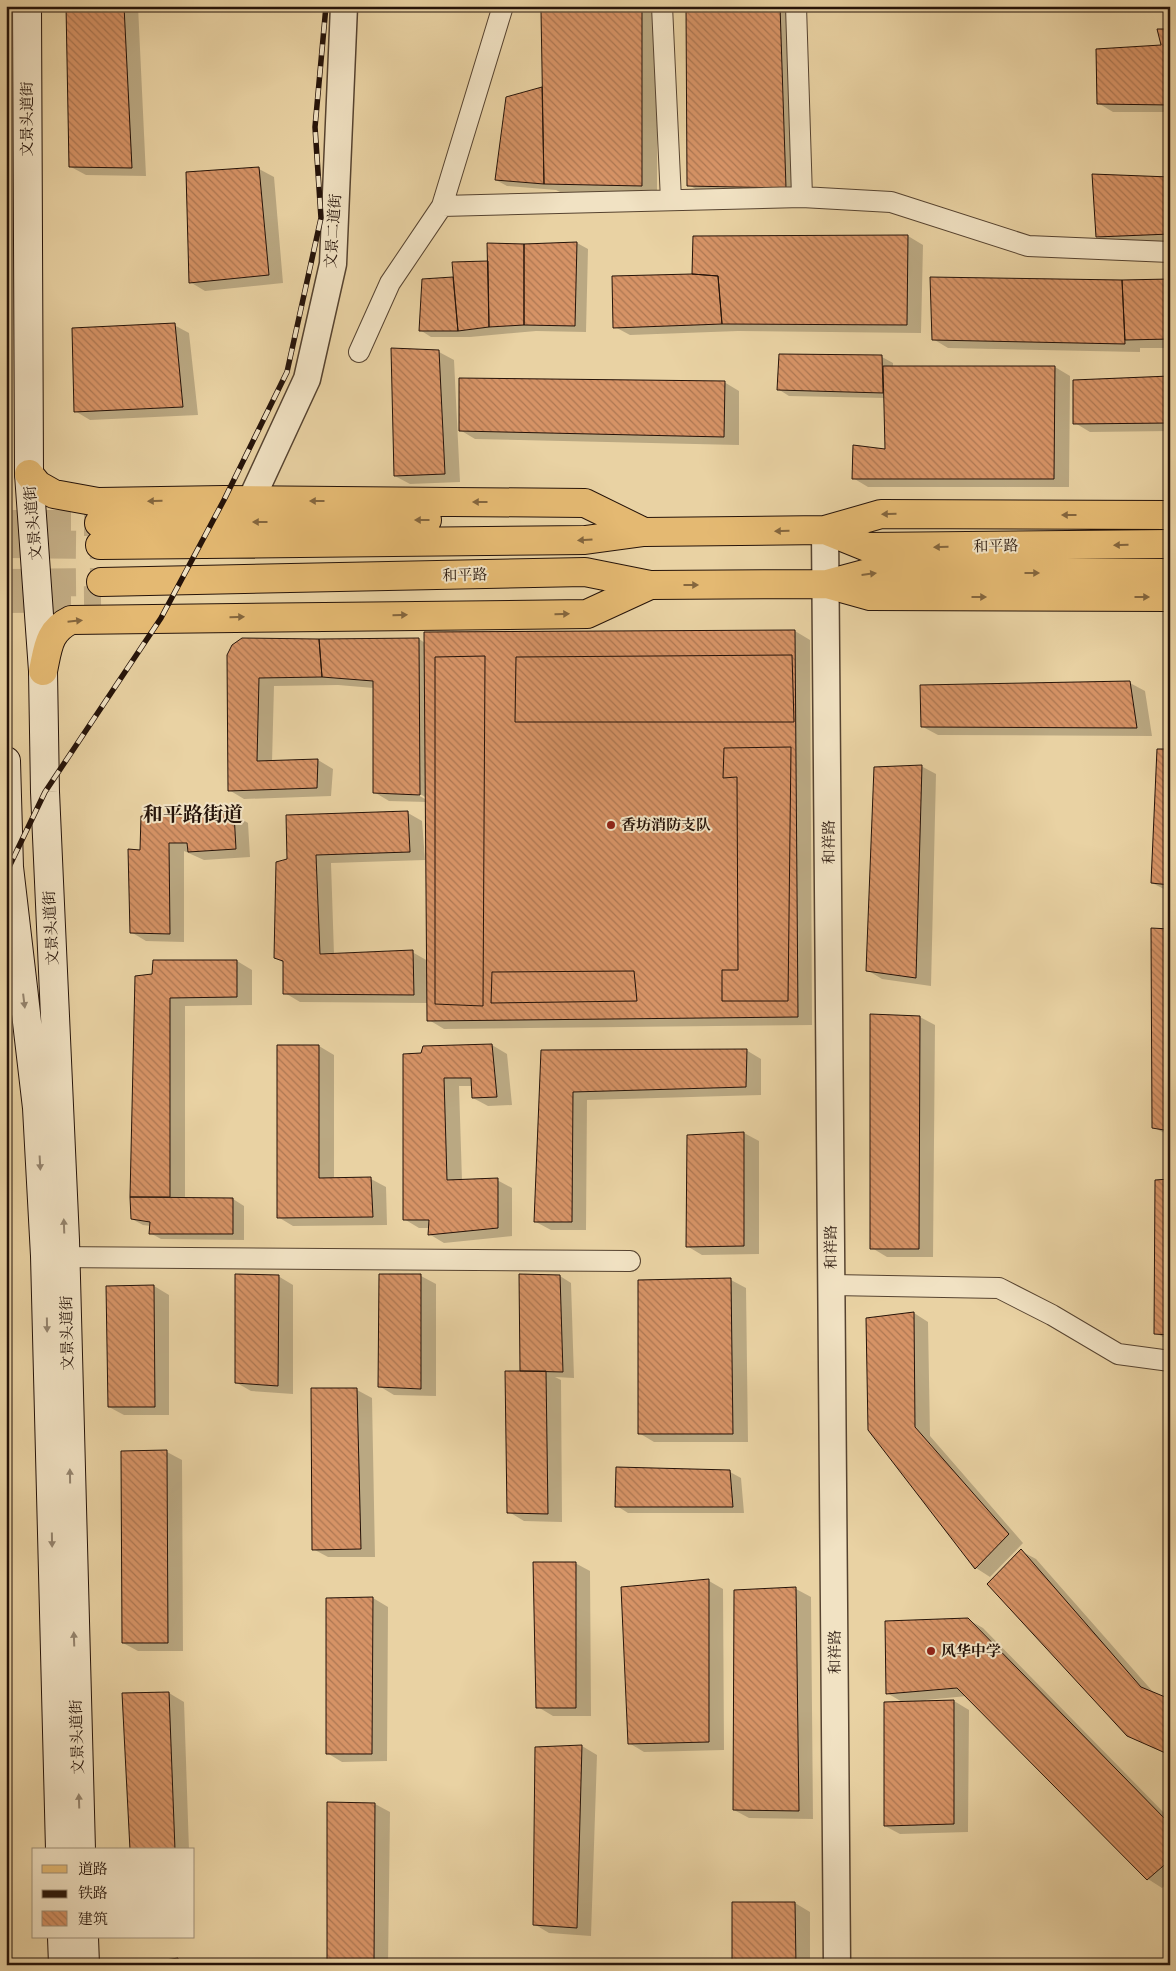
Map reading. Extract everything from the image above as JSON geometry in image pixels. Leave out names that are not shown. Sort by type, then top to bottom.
[{"type":"main road","name":"文景头道街","points":[[27,6],[29,474],[43,671],[55,1257],[60,1848]]},
{"type":"main road","points":[[29,474],[38,485],[54,494],[98,502],[251,500],[585,503],[644,532]]},
{"type":"main road","name":"和平路","points":[[644,532],[825,530],[881,514],[1170,515]]},
{"type":"main road","points":[[99,534],[584,519],[644,532]]},
{"type":"main road","name":"和平路","points":[[825,530],[867,547],[1170,544]]},
{"type":"main road","name":"和平路","points":[[101,590],[588,589],[650,585],[827,584],[868,573],[1170,573]]},
{"type":"main road","name":"和平路","points":[[827,584],[870,596],[1170,597]]},
{"type":"main road","points":[[43,671],[50,640],[58,626],[71,620],[587,614],[650,585]]},
{"type":"main road","name":"文景头道街","points":[[6,761],[9,867],[55,1257],[81,1848]]},
{"type":"main road","points":[[62,1938],[63,1965]]},
{"type":"main road","points":[[84,1938],[85,1965]]},
{"type":"street","name":"文景二道街","points":[[251,500],[307,379],[333,264],[344,6]]},
{"type":"street","points":[[359,352],[390,283],[442,206],[503,6]]},
{"type":"street","points":[[662,6],[671,200]]},
{"type":"street","points":[[796,6],[802,197]]},
{"type":"street","points":[[442,206],[802,197],[891,202],[1028,246],[1170,252]]},
{"type":"street","name":"和祥路","points":[[825,530],[827,584],[837,1965]]},
{"type":"street","points":[[55,1257],[630,1261]]},
{"type":"street","points":[[832,1285],[999,1288],[1052,1315],[1118,1354],[1170,1361]]},
{"type":"building","points":[[66,6],[124,6],[132,168],[69,167]]},
{"type":"building","points":[[642,6],[642,186],[544,184],[541,11]]},
{"type":"building","points":[[780,6],[786,188],[687,186],[686,7]]},
{"type":"building","points":[[1157,29],[1170,29],[1170,105],[1097,104],[1096,49],[1161,45]]},
{"type":"building","points":[[542,87],[544,184],[495,180],[506,97]]},
{"type":"building","points":[[259,167],[269,275],[189,283],[186,172]]},
{"type":"building","points":[[1092,174],[1170,177],[1170,234],[1096,237]]},
{"type":"building","points":[[908,235],[907,325],[722,324],[718,276],[692,274],[693,236]]},
{"type":"building","points":[[577,242],[575,326],[524,325],[524,244]]},
{"type":"building","points":[[487,243],[524,244],[524,325],[489,327]]},
{"type":"building","points":[[488,261],[489,327],[458,331],[452,262]]},
{"type":"building","points":[[692,274],[718,276],[722,324],[613,328],[612,276]]},
{"type":"building","points":[[453,277],[458,331],[419,331],[422,279]]},
{"type":"building","points":[[930,277],[1122,280],[1125,344],[932,340]]},
{"type":"building","points":[[1170,279],[1170,339],[1125,340],[1122,280]]},
{"type":"building","points":[[175,323],[183,407],[74,412],[72,328]]},
{"type":"building","points":[[391,348],[439,350],[445,474],[394,476]]},
{"type":"building","points":[[779,354],[882,355],[883,393],[777,390]]},
{"type":"building","points":[[883,366],[1055,366],[1054,479],[852,479],[853,445],[885,449]]},
{"type":"building","points":[[1170,376],[1170,423],[1073,424],[1073,380]]},
{"type":"building","points":[[459,378],[725,381],[724,437],[459,431]]},
{"type":"building","name":"香坊消防支队","points":[[795,630],[798,1017],[427,1021],[424,632]]},
{"type":"building","points":[[242,638],[319,639],[322,677],[259,678],[257,761],[318,759],[317,788],[228,791],[227,655],[232,645]]},
{"type":"building","points":[[419,638],[420,795],[373,793],[373,681],[322,677],[319,639]]},
{"type":"building","points":[[792,655],[794,722],[515,722],[516,657]]},
{"type":"building","points":[[485,656],[483,1006],[435,1004],[435,657]]},
{"type":"building","points":[[1130,681],[1137,728],[921,727],[920,685]]},
{"type":"building","points":[[791,747],[788,1001],[722,1001],[722,970],[738,970],[737,777],[723,778],[724,748]]},
{"type":"building","points":[[1157,749],[1170,749],[1170,885],[1151,883]]},
{"type":"building","points":[[922,765],[916,978],[866,971],[874,767]]},
{"type":"building","points":[[408,811],[410,852],[316,855],[320,954],[413,950],[414,995],[283,994],[283,961],[274,958],[276,862],[287,859],[286,815]]},
{"type":"building","points":[[234,813],[236,849],[188,852],[187,843],[169,843],[170,934],[130,933],[128,849],[140,850],[141,816]]},
{"type":"building","points":[[1151,928],[1170,929],[1170,1131],[1152,1128]]},
{"type":"building","points":[[153,960],[237,960],[237,997],[170,998],[170,1197],[130,1197],[135,976],[152,974]]},
{"type":"building","points":[[634,971],[637,1001],[491,1003],[492,972]]},
{"type":"building","points":[[870,1014],[920,1016],[919,1249],[870,1249]]},
{"type":"building","points":[[492,1044],[497,1097],[472,1098],[471,1078],[444,1078],[447,1180],[498,1178],[498,1228],[428,1235],[429,1220],[403,1220],[403,1054],[421,1053],[423,1046]]},
{"type":"building","points":[[277,1045],[319,1045],[319,1178],[371,1177],[373,1217],[277,1218]]},
{"type":"building","points":[[747,1049],[746,1087],[573,1092],[572,1222],[534,1222],[541,1050]]},
{"type":"building","points":[[744,1132],[744,1246],[686,1247],[687,1135]]},
{"type":"building","points":[[1170,1179],[1170,1335],[1154,1334],[1155,1180]]},
{"type":"building","points":[[130,1197],[233,1198],[233,1234],[149,1234],[150,1222],[131,1219]]},
{"type":"building","points":[[235,1274],[279,1275],[278,1386],[235,1383]]},
{"type":"building","points":[[379,1274],[421,1274],[421,1389],[378,1387]]},
{"type":"building","points":[[519,1274],[560,1275],[563,1372],[520,1371]]},
{"type":"building","points":[[731,1278],[733,1434],[638,1434],[638,1280]]},
{"type":"building","points":[[154,1285],[155,1407],[108,1407],[106,1286]]},
{"type":"building","points":[[914,1312],[915,1427],[1009,1534],[975,1569],[868,1430],[866,1318]]},
{"type":"building","points":[[505,1371],[546,1371],[548,1514],[507,1513]]},
{"type":"building","points":[[311,1388],[357,1388],[361,1549],[312,1550]]},
{"type":"building","points":[[167,1450],[168,1643],[122,1643],[121,1451]]},
{"type":"building","points":[[616,1467],[730,1470],[733,1507],[615,1507]]},
{"type":"building","points":[[1021,1549],[1141,1687],[1170,1699],[1170,1755],[1127,1736],[987,1584]]},
{"type":"building","points":[[533,1562],[576,1562],[576,1708],[536,1708]]},
{"type":"building","points":[[709,1579],[709,1742],[628,1744],[621,1587]]},
{"type":"building","points":[[796,1587],[799,1811],[733,1810],[734,1590]]},
{"type":"building","points":[[373,1597],[372,1754],[326,1754],[326,1598]]},
{"type":"building","points":[[968,1618],[1170,1824],[1170,1860],[1147,1880],[957,1688],[886,1694],[885,1621]]},
{"type":"building","points":[[169,1692],[175,1848],[130,1848],[122,1693]]},
{"type":"building","points":[[954,1700],[954,1824],[884,1826],[884,1702]]},
{"type":"building","points":[[582,1745],[577,1928],[533,1925],[535,1747]]},
{"type":"building","points":[[327,1802],[375,1803],[374,1965],[327,1964]]},
{"type":"building","points":[[732,1902],[795,1902],[796,1965],[732,1965]]},
{"type":"building","points":[[178,1958],[178,1965],[133,1965]]},
{"type":"building","points":[[532,1962],[579,1962],[579,1965],[532,1965]]},
{"type":"tunnel","points":[[6,523],[99,523]]},
{"type":"tunnel","points":[[6,544],[100,545]]},
{"type":"tunnel","points":[[6,583],[101,582]]},
{"type":"tunnel","points":[[6,600],[101,599]]},
{"type":"railway","points":[[6,879],[9,867],[45,792],[161,618],[224,500],[287,372],[321,218],[315,127],[326,6]]},
{"type":"place","name":"香坊消防支队","points":[[611,825]]},
{"type":"place","name":"风华中学","points":[[931,1651]]},
{"type":"district","name":"和平路街道","points":[[193,814]]}]
